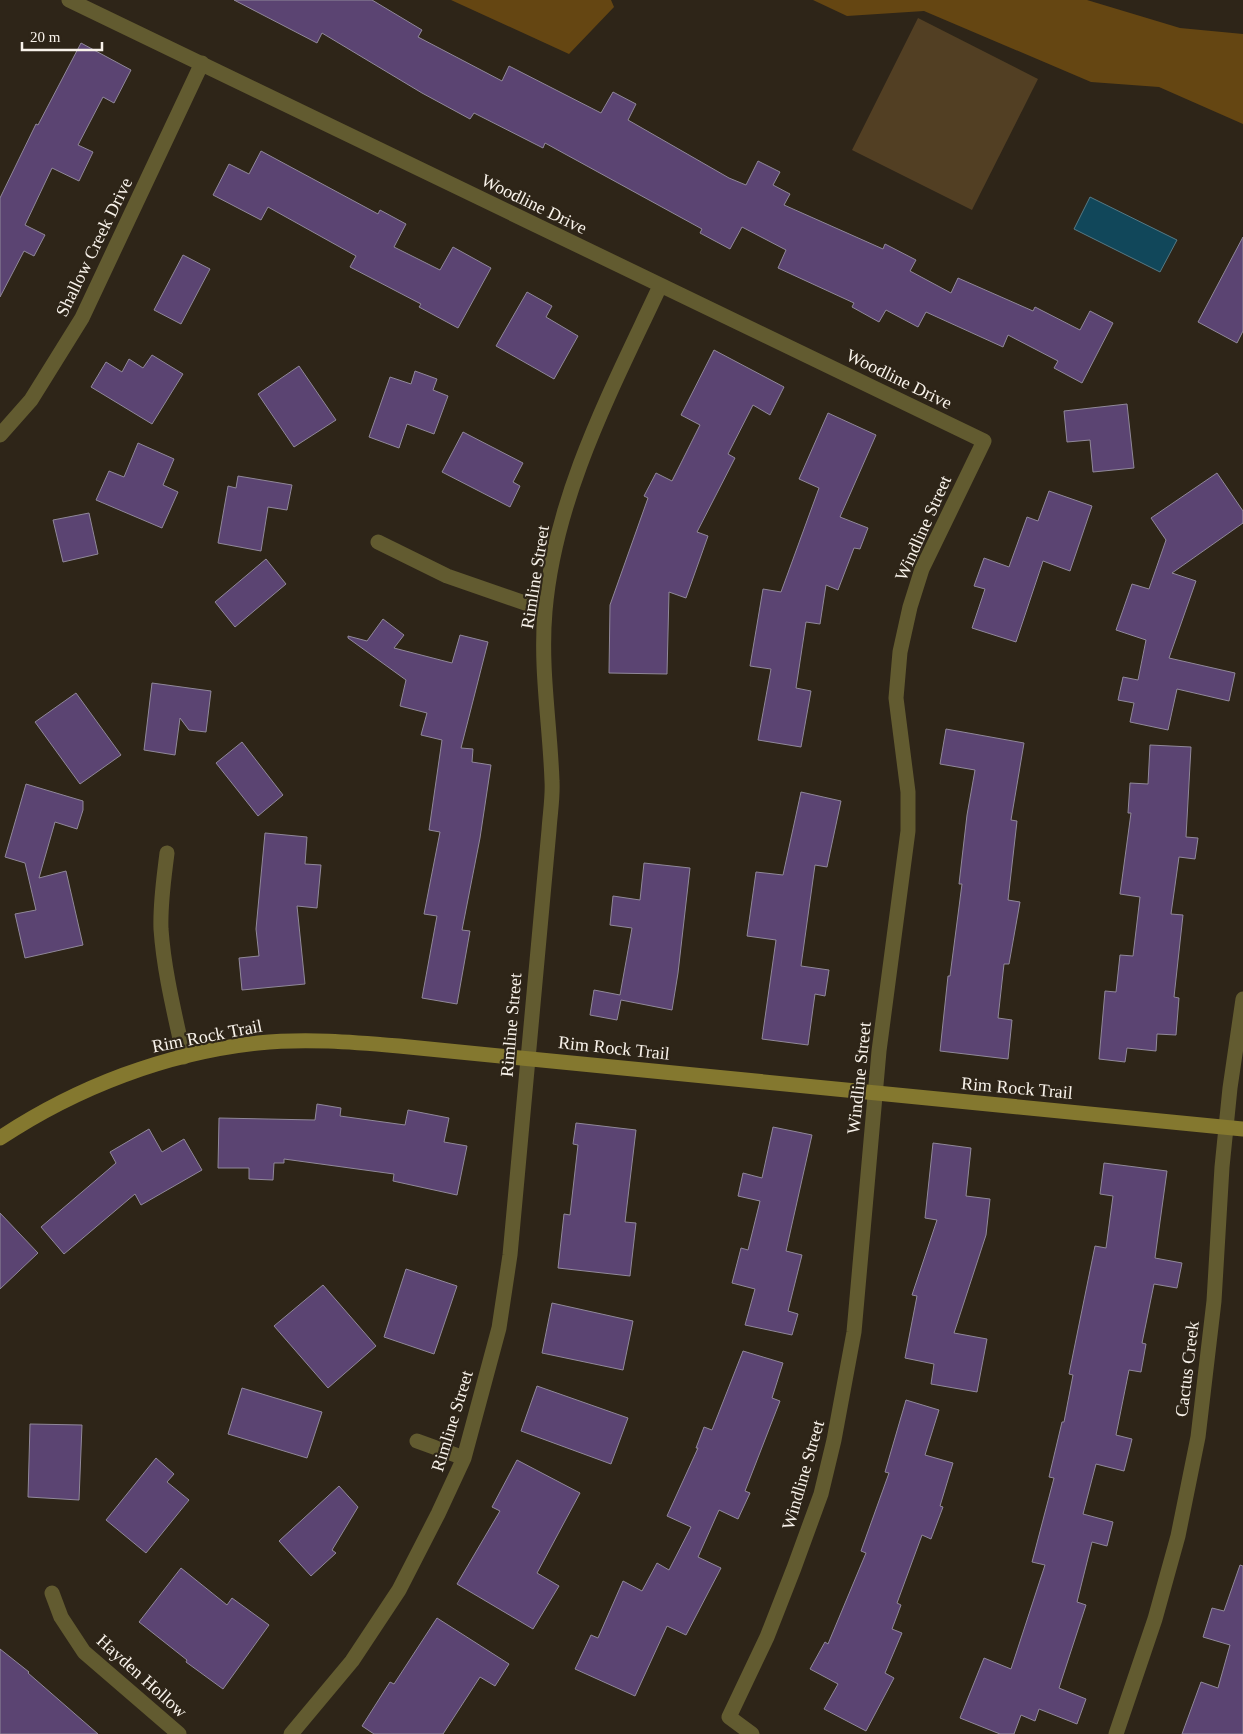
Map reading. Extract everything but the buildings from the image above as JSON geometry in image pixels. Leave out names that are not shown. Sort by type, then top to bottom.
[{"type":"street","name":"Woodline Drive","points":[[69,0],[984,441]]},
{"type":"street","name":"Shallow Creek Drive","points":[[0,435],[31,400],[82,318],[202,63]]},
{"type":"street","name":"Rimline Street","points":[[291,1734],[352,1661],[399,1590],[438,1514],[464,1458],[499,1328],[510,1255],[552,783],[543,649],[545,610],[555,548],[572,488],[599,417],[660,286]]},
{"type":"street","name":"Windline Street","points":[[752,1734],[729,1717],[767,1637],[820,1494],[834,1440],[854,1332],[879,1051],[908,830],[908,792],[896,698],[900,652],[910,607],[922,569],[984,441]]},
{"type":"street","points":[[378,542],[446,576],[545,610]]},
{"type":"street","points":[[167,853],[162,890],[162,937],[165,966],[184,1057]]},
{"type":"street","name":"Cactus Creek","points":[[1116,1734],[1178,1536],[1198,1437],[1214,1301],[1226,1127],[1243,998]]},
{"type":"street","name":"Rim Rock Trail","points":[[0,1138],[33,1118],[120,1076],[184,1057],[251,1044],[299,1041],[367,1043],[1243,1129]]},
{"type":"street","points":[[417,1441],[464,1458]]},
{"type":"street","name":"Hayden Hollow","points":[[52,1593],[61,1617],[84,1652],[179,1734]]},
{"type":"shaded area","points":[[451,0],[611,0],[614,7],[569,54]]},
{"type":"shaded area","points":[[813,0],[1087,0],[1180,28],[1243,34],[1243,124],[1159,87],[1091,82],[924,11],[847,16]]},
{"type":"shaded area","points":[[918,18],[1038,79],[972,210],[852,150]]},
{"type":"water","points":[[1090,197],[1177,240],[1160,272],[1074,229]]}]
